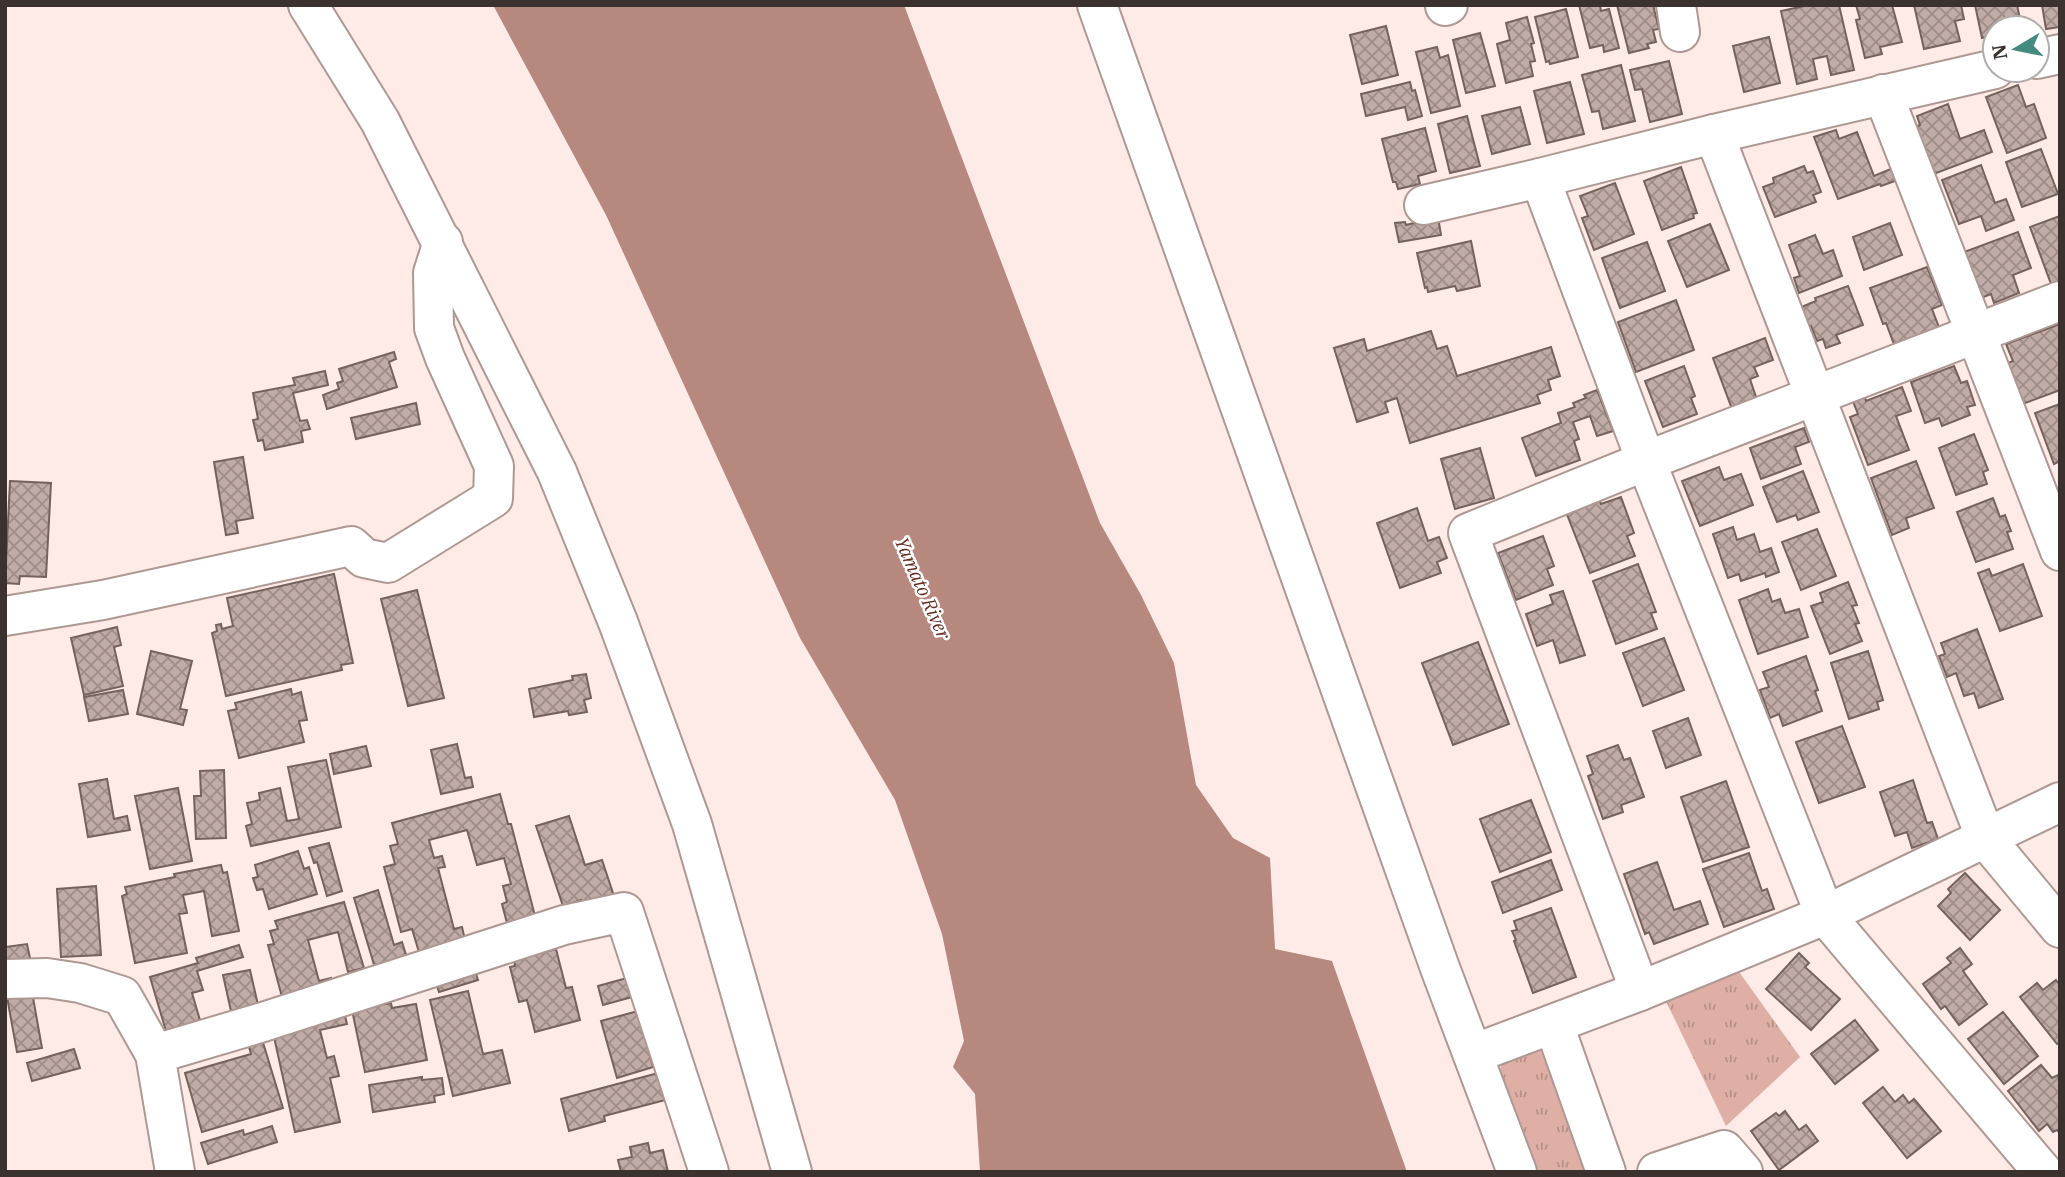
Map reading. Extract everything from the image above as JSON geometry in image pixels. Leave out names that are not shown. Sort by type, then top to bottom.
[{"type":"street","points":[[308,5],[380,121],[557,472],[618,622],[692,824],[792,1172]]},
{"type":"street","points":[[1097,5],[1435,955],[1517,1172]]},
{"type":"street","points":[[1423,205],[1981,72]]},
{"type":"street","points":[[1883,94],[2060,551]]},
{"type":"street","points":[[1714,134],[1986,839],[2060,928]]},
{"type":"street","points":[[1540,178],[1646,461],[1825,915],[2043,1172]]},
{"type":"street","points":[[5,616],[103,600],[351,546],[364,558],[388,563],[493,498],[494,466],[434,328],[433,273],[443,243]]},
{"type":"street","points":[[1640,991],[1468,533],[1816,394],[2060,301]]},
{"type":"street","points":[[1473,1054],[1640,991],[1825,915],[2060,802]]},
{"type":"street","points":[[155,1054],[564,925],[624,912],[709,1172]]},
{"type":"street","points":[[5,979],[47,978],[80,983],[122,996],[155,1054],[175,1172]]},
{"type":"street","points":[[1554,1024],[1606,1172]]},
{"type":"street","points":[[1657,1172],[1724,1150],[1743,1172]]},
{"type":"green space","points":[[1737,969],[1800,1057],[1726,1126],[1664,997]]},
{"type":"green space","points":[[1539,1046],[1588,1172],[1534,1172],[1499,1073],[1503,1060]]},
{"type":"water","name":"Yamato River","points":[[493,5],[904,5],[1100,523],[1141,595],[1174,663],[1196,785],[1233,838],[1270,858],[1275,949],[1332,961],[1407,1172],[980,1172],[975,1094],[953,1067],[964,1041],[942,934],[895,800],[800,638],[606,215]]},
{"type":"building","points":[[1579,5],[1600,5],[1601,11],[1609,9],[1619,48],[1604,52],[1603,45],[1590,48]]},
{"type":"building","points":[[1617,5],[1653,5],[1659,29],[1653,30],[1656,42],[1647,44],[1649,48],[1629,53]]},
{"type":"building","points":[[1809,5],[1839,5],[1854,70],[1831,75],[1827,56],[1813,59],[1817,79],[1797,84],[1781,11]]},
{"type":"building","points":[[1856,5],[1892,5],[1902,42],[1880,47],[1882,54],[1865,58],[1856,20],[1860,19]]},
{"type":"building","points":[[1914,5],[1961,5],[1964,19],[1955,21],[1960,41],[1924,49]]},
{"type":"building","points":[[1975,5],[2017,5],[2019,14],[1981,14],[1981,33]]},
{"type":"building","points":[[2042,5],[2060,5],[2060,27],[2051,28],[2051,14],[2044,14]]},
{"type":"building","points":[[1566,9],[1578,57],[1550,64],[1549,61],[1546,62],[1535,17]]},
{"type":"building","points":[[1527,17],[1534,43],[1531,44],[1535,61],[1530,62],[1533,76],[1506,83],[1497,44],[1510,40],[1506,23]]},
{"type":"building","points":[[1386,26],[1398,75],[1362,84],[1350,35]]},
{"type":"building","points":[[1480,33],[1495,86],[1466,93],[1453,40]]},
{"type":"building","points":[[1769,37],[1780,83],[1744,92],[1733,46]]},
{"type":"building","points":[[1437,47],[1440,58],[1448,55],[1460,106],[1431,113],[1416,52]]},
{"type":"building","points":[[1669,61],[1682,114],[1650,122],[1642,89],[1635,90],[1630,70]]},
{"type":"building","points":[[1621,65],[1635,121],[1603,129],[1599,111],[1592,112],[1582,75]]},
{"type":"building","points":[[1410,82],[1422,116],[1408,120],[1405,107],[1366,116],[1361,94]]},
{"type":"building","points":[[1570,82],[1584,134],[1547,143],[1534,91]]},
{"type":"building","points":[[2018,85],[2026,107],[2034,104],[2046,138],[2007,153],[1986,97]]},
{"type":"building","points":[[1948,104],[1960,139],[1984,130],[1992,152],[1931,175],[1914,127],[1920,125],[1917,116]]},
{"type":"building","points":[[1520,107],[1530,144],[1492,154],[1482,116]]},
{"type":"building","points":[[1467,116],[1480,166],[1450,173],[1438,124]]},
{"type":"building","points":[[1425,128],[1436,171],[1418,176],[1420,184],[1398,189],[1396,182],[1393,182],[1382,139]]},
{"type":"building","points":[[1836,130],[1839,139],[1857,132],[1874,176],[1893,168],[1898,180],[1838,199],[1814,137]]},
{"type":"building","points":[[2041,149],[2058,194],[2022,207],[2006,162]]},
{"type":"building","points":[[1981,165],[1995,203],[2006,199],[2014,220],[1986,231],[1981,216],[1959,224],[1942,180]]},
{"type":"building","points":[[1804,166],[1807,173],[1813,171],[1821,192],[1813,195],[1816,202],[1775,217],[1763,187],[1774,183],[1773,178]]},
{"type":"building","points":[[1681,167],[1697,213],[1693,214],[1694,218],[1662,230],[1644,181]]},
{"type":"building","points":[[1615,183],[1634,234],[1594,250],[1582,218],[1588,216],[1580,196]]},
{"type":"building","points":[[2060,216],[2060,281],[2051,284],[2030,227]]},
{"type":"building","points":[[1438,217],[1441,235],[1399,242],[1395,223],[1405,222],[1406,225]]},
{"type":"building","points":[[1890,223],[1902,255],[1864,270],[1853,237]]},
{"type":"building","points":[[1710,224],[1729,270],[1687,287],[1668,241]]},
{"type":"building","points":[[2018,232],[2031,268],[2013,275],[2019,293],[1994,303],[1991,294],[1981,298],[1964,252]]},
{"type":"building","points":[[1815,235],[1823,254],[1833,250],[1842,276],[1799,293],[1794,278],[1800,276],[1789,245]]},
{"type":"building","points":[[1471,241],[1480,286],[1457,291],[1455,286],[1428,292],[1417,253]]},
{"type":"building","points":[[1647,242],[1665,291],[1620,308],[1602,258]]},
{"type":"building","points":[[1927,267],[1942,305],[1932,309],[1940,330],[1895,347],[1870,288]]},
{"type":"building","points":[[1848,286],[1863,325],[1836,335],[1840,343],[1826,348],[1823,339],[1817,341],[1811,326],[1807,328],[1799,308],[1816,301],[1815,298]]},
{"type":"building","points":[[1676,300],[1694,350],[1636,372],[1618,322]]},
{"type":"building","points":[[2060,324],[2060,390],[2020,405],[2006,364],[2013,361],[2006,344]]},
{"type":"building","points":[[1431,331],[1437,349],[1447,346],[1457,376],[1551,347],[1560,376],[1548,380],[1551,390],[1537,395],[1540,403],[1410,443],[1397,398],[1385,402],[1388,412],[1357,422],[1334,348],[1364,339],[1367,351]]},
{"type":"building","points":[[1765,338],[1773,360],[1754,367],[1758,376],[1750,379],[1757,400],[1732,409],[1713,358]]},
{"type":"building","points":[[394,352],[396,359],[389,362],[397,387],[327,409],[323,395],[339,389],[337,383],[343,381],[339,369]]},
{"type":"building","points":[[1684,366],[1695,396],[1691,398],[1697,414],[1663,427],[1645,381]]},
{"type":"building","points":[[1954,366],[1961,383],[1967,381],[1975,405],[1967,407],[1970,415],[1942,426],[1939,418],[1925,423],[1911,382]]},
{"type":"building","points":[[325,371],[328,385],[293,393],[300,421],[307,420],[310,429],[301,431],[303,442],[265,450],[263,440],[258,441],[253,420],[258,419],[253,393],[295,385],[293,378]]},
{"type":"building","points":[[1902,387],[1911,411],[1896,416],[1909,450],[1868,465],[1850,417],[1858,414],[1852,399],[1864,394],[1866,401]]},
{"type":"building","points":[[1597,390],[1613,431],[1597,436],[1590,416],[1573,422],[1579,439],[1574,441],[1580,460],[1536,476],[1522,438],[1561,423],[1558,413],[1575,407],[1573,403]]},
{"type":"building","points":[[416,403],[420,424],[356,439],[351,418]]},
{"type":"building","points":[[2060,404],[2060,461],[2054,464],[2035,413]]},
{"type":"building","points":[[1804,428],[1809,442],[1795,447],[1801,464],[1761,479],[1750,448]]},
{"type":"building","points":[[1974,434],[1988,470],[1983,472],[1987,484],[1956,495],[1939,448]]},
{"type":"building","points":[[1480,448],[1494,498],[1455,509],[1441,459]]},
{"type":"building","points":[[243,457],[253,518],[236,521],[238,533],[226,535],[214,462]]},
{"type":"building","points":[[1916,461],[1934,508],[1906,518],[1909,528],[1892,535],[1871,478]]},
{"type":"building","points":[[1719,467],[1724,480],[1741,474],[1753,505],[1700,526],[1682,481]]},
{"type":"building","points":[[1803,471],[1819,512],[1798,520],[1796,515],[1777,522],[1763,487]]},
{"type":"building","points":[[10,481],[51,483],[46,577],[20,576],[19,584],[5,583]]},
{"type":"building","points":[[1621,497],[1634,533],[1627,536],[1635,556],[1590,573],[1566,512],[1599,500],[1601,504]]},
{"type":"building","points":[[1993,498],[2000,517],[2005,515],[2011,531],[2007,532],[2013,549],[1976,562],[1957,512]]},
{"type":"building","points":[[1417,508],[1428,541],[1439,537],[1447,558],[1437,562],[1441,573],[1400,588],[1377,523]]},
{"type":"building","points":[[1733,527],[1737,540],[1754,534],[1760,552],[1771,548],[1779,572],[1766,577],[1765,573],[1741,581],[1739,574],[1728,578],[1713,534]]},
{"type":"building","points":[[1817,529],[1836,576],[1801,590],[1782,542]]},
{"type":"building","points":[[1543,536],[1554,566],[1547,569],[1553,585],[1516,600],[1498,553]]},
{"type":"building","points":[[1638,564],[1656,612],[1651,613],[1657,629],[1616,644],[1593,581]]},
{"type":"building","points":[[2023,564],[2042,616],[2000,631],[1978,573],[1989,569],[1992,576]]},
{"type":"building","points":[[334,574],[353,663],[341,665],[342,670],[226,696],[212,633],[217,631],[216,625],[221,624],[222,629],[233,626],[227,598]]},
{"type":"building","points":[[1848,582],[1857,605],[1852,606],[1862,641],[1830,654],[1811,606],[1823,602],[1820,593]]},
{"type":"building","points":[[1768,589],[1772,602],[1780,599],[1785,613],[1799,609],[1808,637],[1758,654],[1739,600]]},
{"type":"building","points":[[417,590],[444,698],[408,706],[381,599]]},
{"type":"building","points":[[1563,591],[1585,655],[1560,663],[1553,640],[1537,646],[1526,614],[1553,604],[1550,595]]},
{"type":"building","points":[[117,627],[121,645],[114,647],[123,686],[84,695],[71,638]]},
{"type":"building","points":[[1977,629],[2003,699],[1979,708],[1974,693],[1964,696],[1956,673],[1947,677],[1939,656],[1945,654],[1941,643]]},
{"type":"building","points":[[1664,638],[1684,690],[1643,706],[1623,653]]},
{"type":"building","points":[[1478,642],[1509,724],[1453,745],[1422,663]]},
{"type":"building","points":[[151,651],[192,661],[180,709],[187,710],[183,725],[137,714]]},
{"type":"building","points":[[1868,651],[1883,700],[1877,702],[1879,709],[1849,719],[1831,663]]},
{"type":"building","points":[[1806,656],[1822,711],[1783,726],[1779,714],[1770,718],[1760,690],[1769,687],[1763,672]]},
{"type":"building","points":[[586,674],[591,698],[584,700],[587,712],[569,715],[568,711],[534,717],[529,689],[573,680],[572,676]]},
{"type":"building","points":[[291,689],[292,695],[301,692],[307,720],[299,721],[304,742],[239,758],[228,711],[237,709],[235,703]]},
{"type":"building","points":[[123,690],[128,714],[89,721],[84,697]]},
{"type":"building","points":[[1688,718],[1701,755],[1666,768],[1653,731]]},
{"type":"building","points":[[1842,726],[1865,787],[1819,803],[1796,742]]},
{"type":"building","points":[[457,744],[465,778],[471,777],[473,787],[441,794],[431,750]]},
{"type":"building","points":[[1618,745],[1624,760],[1630,758],[1644,797],[1621,805],[1623,812],[1603,819],[1588,776],[1593,774],[1587,756]]},
{"type":"building","points":[[366,746],[371,766],[334,774],[330,754]]},
{"type":"building","points":[[326,760],[341,827],[251,846],[246,826],[252,824],[247,803],[260,800],[259,793],[280,788],[287,821],[299,819],[288,767]]},
{"type":"building","points":[[224,770],[226,838],[196,839],[194,796],[201,796],[200,771]]},
{"type":"building","points":[[107,779],[114,819],[127,816],[130,830],[88,837],[79,784]]},
{"type":"building","points":[[1913,780],[1927,823],[1932,822],[1938,839],[1912,848],[1907,832],[1895,836],[1880,792]]},
{"type":"building","points":[[1726,781],[1749,847],[1703,862],[1681,797]]},
{"type":"building","points":[[178,788],[192,861],[150,869],[135,796]]},
{"type":"building","points":[[500,794],[508,824],[511,824],[535,916],[507,923],[502,904],[507,902],[503,886],[511,884],[504,858],[477,865],[467,830],[429,840],[434,858],[442,856],[445,867],[438,868],[454,929],[462,927],[465,940],[419,952],[412,929],[401,932],[384,867],[395,864],[390,846],[398,844],[392,823]]},
{"type":"building","points":[[1531,800],[1551,852],[1500,872],[1480,819]]},
{"type":"building","points":[[569,816],[585,865],[602,860],[614,896],[583,906],[581,900],[563,906],[536,826]]},
{"type":"building","points":[[329,843],[342,891],[327,896],[317,862],[314,863],[309,848]]},
{"type":"building","points":[[298,851],[304,869],[309,867],[317,894],[269,909],[263,889],[257,890],[253,878],[258,877],[255,865]]},
{"type":"building","points":[[1749,853],[1762,891],[1767,889],[1774,909],[1724,927],[1703,869]]},
{"type":"building","points":[[1551,860],[1562,890],[1503,913],[1492,882]]},
{"type":"building","points":[[1657,862],[1674,910],[1700,901],[1708,924],[1654,944],[1649,932],[1645,934],[1624,874]]},
{"type":"building","points":[[221,865],[223,873],[227,872],[239,931],[212,936],[204,891],[183,895],[187,913],[179,914],[187,953],[135,963],[122,896],[127,894],[125,887]]},
{"type":"building","points":[[1965,873],[2000,910],[1970,940],[1938,906],[1951,893],[1948,889]]},
{"type":"building","points":[[96,886],[101,955],[61,957],[57,889]]},
{"type":"building","points":[[378,890],[394,945],[402,942],[407,958],[375,968],[354,898]]},
{"type":"building","points":[[344,902],[364,968],[348,972],[338,932],[308,940],[319,981],[331,978],[331,983],[282,997],[268,945],[274,944],[270,931],[278,929],[275,921]]},
{"type":"building","points":[[1551,908],[1576,977],[1533,993],[1514,941],[1516,940],[1512,931],[1517,930],[1514,921]]},
{"type":"building","points":[[27,944],[31,963],[5,967],[5,947]]},
{"type":"building","points":[[239,945],[243,957],[197,971],[203,990],[192,993],[202,1027],[168,1038],[150,977],[198,963],[196,958]]},
{"type":"building","points":[[1960,948],[1972,964],[1963,971],[1987,1004],[1959,1025],[1945,1006],[1941,1009],[1923,984],[1951,963],[1947,958]]},
{"type":"building","points":[[556,949],[566,988],[572,987],[580,1020],[535,1032],[527,1000],[519,1002],[510,967],[515,966],[514,960]]},
{"type":"building","points":[[1799,953],[1809,963],[1805,967],[1840,999],[1811,1030],[1766,989]]},
{"type":"building","points":[[473,964],[478,980],[439,992],[434,977]]},
{"type":"building","points":[[250,970],[258,1005],[231,1011],[223,975]]},
{"type":"building","points":[[627,978],[632,997],[603,1005],[598,986]]},
{"type":"building","points":[[2056,980],[2060,985],[2060,1042],[2057,1044],[2020,997],[2037,983],[2043,990]]},
{"type":"building","points":[[468,991],[483,1054],[502,1050],[510,1083],[453,1096],[430,1000]]},
{"type":"building","points":[[32,992],[42,1048],[17,1052],[7,997]]},
{"type":"building","points":[[391,1003],[392,1008],[416,1004],[427,1060],[365,1072],[352,1010]]},
{"type":"building","points":[[638,1011],[653,1067],[617,1078],[601,1021]]},
{"type":"building","points":[[344,1012],[347,1024],[320,1030],[327,1058],[334,1056],[339,1076],[330,1078],[340,1122],[295,1132],[272,1028]]},
{"type":"building","points":[[2003,1012],[2038,1056],[2004,1084],[1968,1039]]},
{"type":"building","points":[[1855,1020],[1878,1050],[1835,1084],[1811,1054]]},
{"type":"building","points":[[261,1036],[283,1108],[202,1132],[185,1073],[251,1054],[247,1040]]},
{"type":"building","points":[[74,1049],[80,1068],[32,1081],[27,1063]]},
{"type":"building","points":[[2041,1065],[2052,1078],[2060,1074],[2060,1133],[2057,1130],[2053,1132],[2047,1124],[2039,1131],[2008,1091]]},
{"type":"building","points":[[662,1072],[669,1099],[604,1116],[605,1121],[569,1131],[561,1099]]},
{"type":"building","points":[[422,1077],[422,1080],[442,1078],[444,1094],[434,1096],[435,1102],[373,1112],[369,1085]]},
{"type":"building","points":[[1883,1087],[1895,1102],[1903,1095],[1909,1103],[1914,1099],[1941,1131],[1907,1158],[1863,1103]]},
{"type":"building","points":[[1785,1111],[1799,1130],[1806,1125],[1818,1141],[1779,1170],[1751,1131],[1776,1113],[1779,1116]]},
{"type":"building","points":[[272,1126],[277,1142],[208,1164],[201,1143],[243,1130],[244,1135]]},
{"type":"building","points":[[648,1143],[650,1153],[663,1150],[668,1172],[621,1172],[618,1160],[632,1157],[630,1147]]}]
